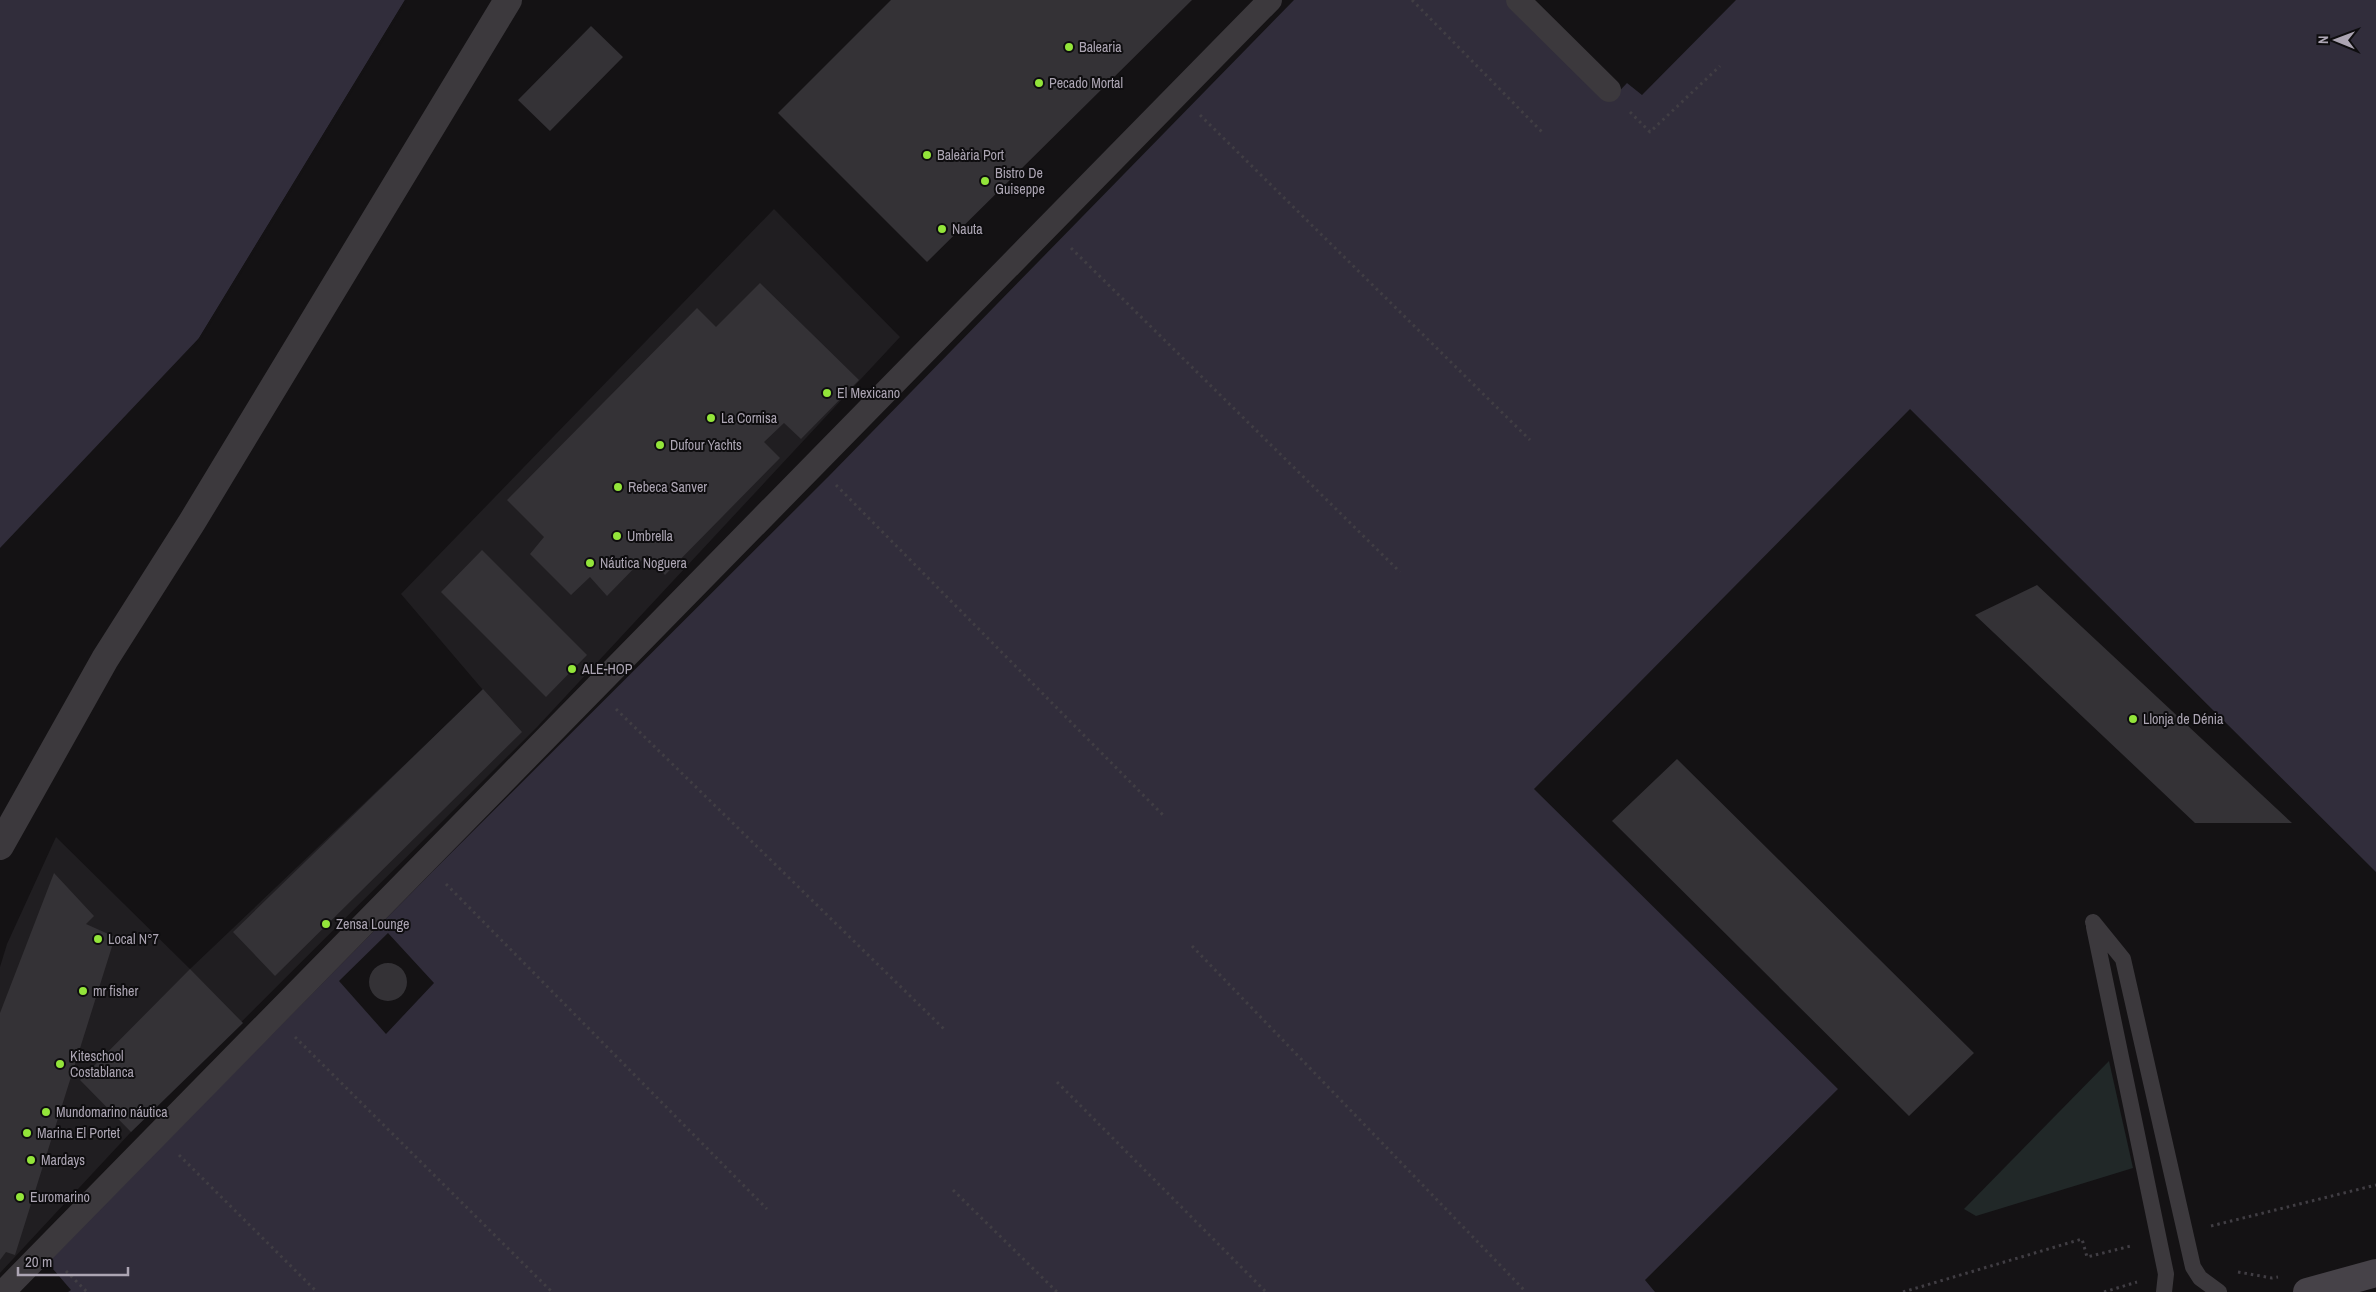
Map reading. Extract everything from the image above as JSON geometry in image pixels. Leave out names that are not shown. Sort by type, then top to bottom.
[{"type":"main road","points":[[2307,1292],[2376,1273]]},
{"type":"street","points":[[0,846],[105,659],[197,514],[508,0]]},
{"type":"street","points":[[3,1292],[1270,0]]},
{"type":"street","points":[[1518,0],[1609,90]]},
{"type":"lane","points":[[2164,1292],[2166,1274],[2093,922],[2123,958],[2193,1267],[2200,1278],[2219,1292]]},
{"type":"path","points":[[1412,0],[1542,132]]},
{"type":"path","points":[[1609,90],[1650,132],[1720,66]]},
{"type":"path","points":[[1198,113],[1530,440]]},
{"type":"path","points":[[1067,244],[1400,572]]},
{"type":"path","points":[[834,484],[1163,815]]},
{"type":"path","points":[[613,706],[945,1030]]},
{"type":"path","points":[[440,878],[767,1208]]},
{"type":"path","points":[[1192,946],[1526,1292]]},
{"type":"path","points":[[290,1032],[552,1292]]},
{"type":"path","points":[[1057,1082],[1266,1292]]},
{"type":"path","points":[[173,1150],[317,1292]]},
{"type":"path","points":[[2205,1227],[2376,1185]]},
{"type":"path","points":[[953,1190],[1057,1292]]},
{"type":"path","points":[[1904,1292],[2082,1239],[2087,1258],[2140,1244]]},
{"type":"path","points":[[58,1264],[86,1292]]},
{"type":"path","points":[[2193,1267],[2204,1266],[2272,1278],[2286,1274]]},
{"type":"shaded area","points":[[0,0],[405,0],[199,338],[0,548]]},
{"type":"shaded area","points":[[1294,0],[1506,0],[1609,102],[1627,83],[1642,95],[1736,0],[2376,0],[2376,872],[1910,409],[1534,789],[1838,1089],[1645,1280],[1655,1292],[18,1292],[433,871],[828,477]]},
{"type":"shaded area","points":[[774,209],[900,337],[538,726],[131,1132],[0,1273],[0,967],[7,944],[56,837],[190,969],[483,690],[401,594]]},
{"type":"shaded area","points":[[2109,1061],[2133,1168],[1976,1216],[1964,1209]]},
{"type":"pier","points":[[405,0],[407,1],[201,339],[193,348]]},
{"type":"pier","points":[[388,933],[434,983],[386,1034],[339,981]]},
{"type":"pier","points":[[47,1262],[71,1290],[68,1292],[18,1292]]},
{"type":"building","name":"Baleària Port","points":[[891,0],[1192,0],[927,262],[778,113]]},
{"type":"building","points":[[591,26],[623,57],[550,131],[518,100]]},
{"type":"building","points":[[760,283],[859,380],[801,439],[784,423],[764,442],[780,458],[665,575],[647,555],[607,596],[590,577],[571,595],[530,554],[544,537],[507,500],[697,308],[716,327]]},
{"type":"building","points":[[482,550],[587,655],[546,697],[441,592]]},
{"type":"building","name":"Llonja de Dénia","points":[[2037,585],[2292,823],[2195,823],[1975,615]]},
{"type":"building","points":[[483,689],[522,732],[275,976],[233,932]]},
{"type":"building","points":[[1677,759],[1974,1053],[1909,1116],[1612,821]]},
{"type":"building","name":"Marina El Portet","points":[[54,873],[94,916],[86,924],[115,937],[15,1255],[6,1252],[0,1260],[0,1013]]},
{"type":"building","points":[[388,963],[401,969],[407,982],[401,995],[388,1001],[375,995],[369,982],[375,969]]},
{"type":"building","points":[[190,969],[243,1023],[131,1132],[80,1080]]},
{"type":"place","name":"Balearia","points":[[1069,47]]},
{"type":"place","name":"Pecado Mortal","points":[[1039,83]]},
{"type":"place","name":"Baleària Port","points":[[927,155]]},
{"type":"place","name":"Bistro De Guiseppe","points":[[985,181]]},
{"type":"place","name":"Nauta","points":[[942,229]]},
{"type":"place","name":"El Mexicano","points":[[827,393]]},
{"type":"place","name":"La Cornisa","points":[[711,418]]},
{"type":"place","name":"Dufour Yachts","points":[[660,445]]},
{"type":"place","name":"Rebeca Sanver","points":[[618,487]]},
{"type":"place","name":"Umbrella","points":[[617,536]]},
{"type":"place","name":"Náutica Noguera","points":[[590,563]]},
{"type":"place","name":"ALE-HOP","points":[[572,669]]},
{"type":"place","name":"Llonja de Dénia","points":[[2133,719]]},
{"type":"place","name":"Zensa Lounge","points":[[326,924]]},
{"type":"place","name":"Local N°7","points":[[98,939]]},
{"type":"place","name":"mr fisher","points":[[83,991]]},
{"type":"place","name":"Kiteschool Costablanca","points":[[60,1064]]},
{"type":"place","name":"Mundomarino náutica","points":[[46,1112]]},
{"type":"place","name":"Marina El Portet","points":[[27,1133]]},
{"type":"place","name":"Mardays","points":[[31,1160]]},
{"type":"place","name":"Euromarino","points":[[20,1197]]}]
